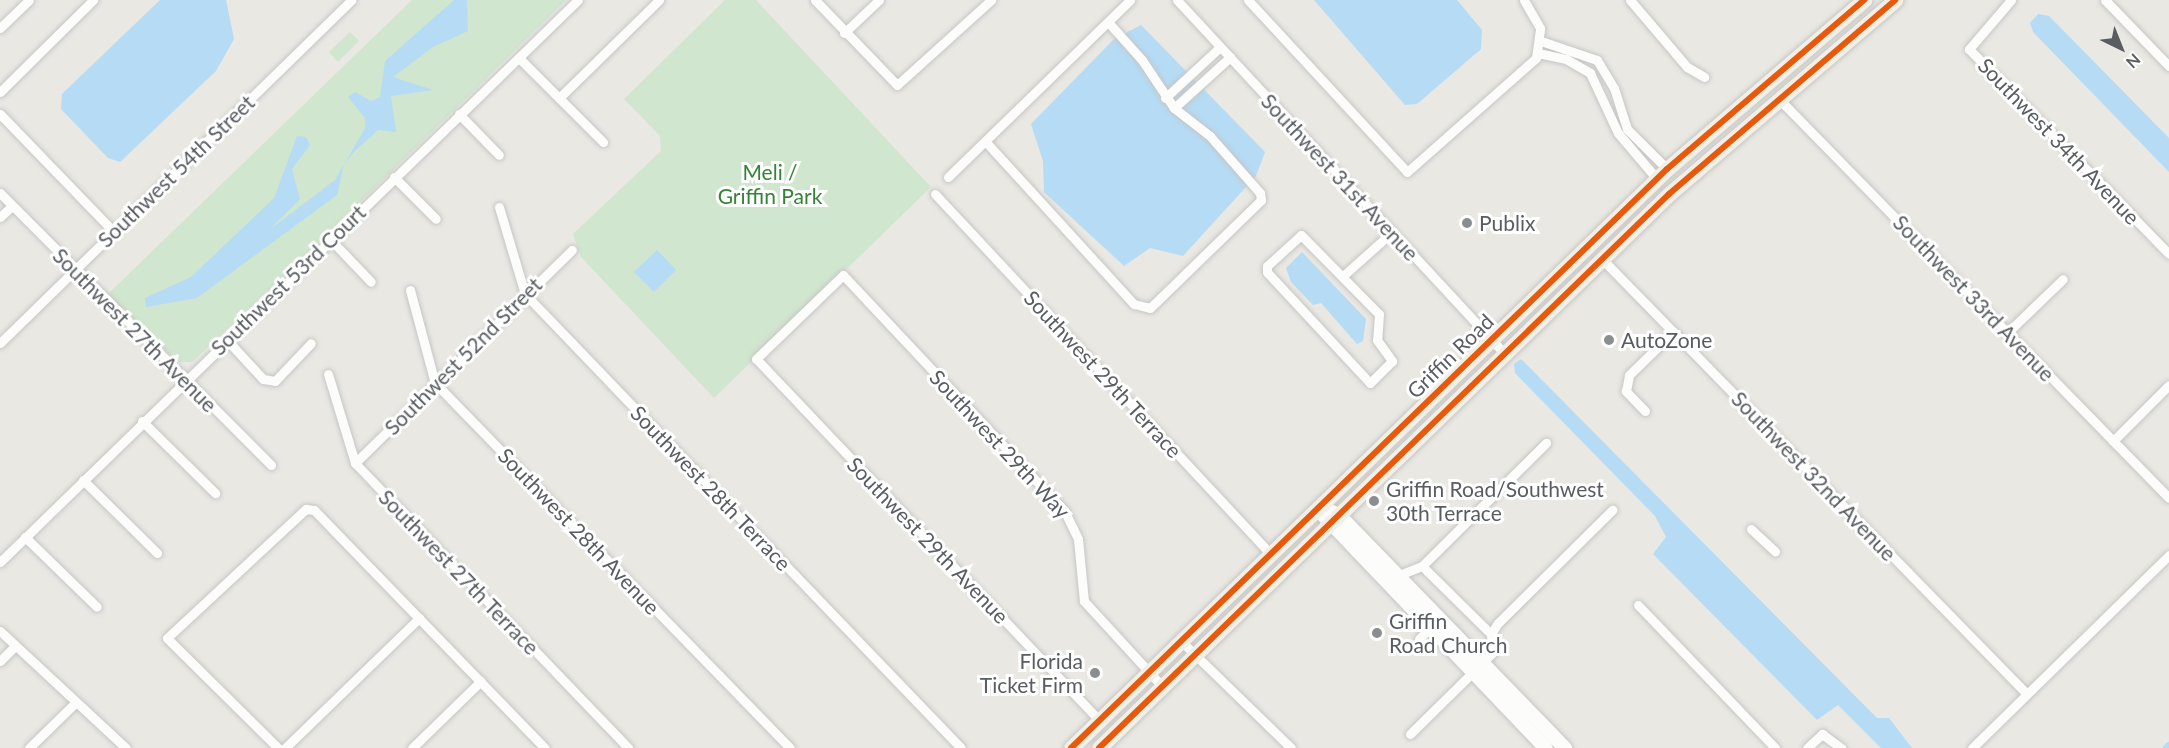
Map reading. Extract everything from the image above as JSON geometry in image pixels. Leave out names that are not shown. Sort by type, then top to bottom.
[{"type":"main road","name":"Griffin Road","points":[[1071,748],[1662,174],[1864,0]]},
{"type":"main road","name":"Griffin Road","points":[[1099,748],[1601,258],[1746,125],[1895,0]]},
{"type":"main road","points":[[1778,98],[1780,81],[1794,58]]},
{"type":"main road","points":[[1746,125],[1760,104],[1759,89]]},
{"type":"main road","points":[[1601,258],[1604,239],[1622,212]]},
{"type":"main road","points":[[1320,507],[1397,576],[1546,748]]},
{"type":"main road","points":[[1333,520],[1424,634],[1477,668],[1565,748]]},
{"type":"street","points":[[0,28],[29,0]]},
{"type":"street","points":[[0,92],[93,0]]},
{"type":"street","name":"Southwest 54th Street","points":[[0,343],[352,0]]},
{"type":"street","name":"Southwest 53rd Court","points":[[0,562],[226,339],[579,0]]},
{"type":"street","points":[[559,98],[659,0]]},
{"type":"street","points":[[815,0],[844,33],[897,85],[991,0]]},
{"type":"street","points":[[844,33],[879,0]]},
{"type":"street","points":[[948,177],[1130,0]]},
{"type":"street","name":"Southwest 31st Avenue","points":[[1177,0],[1504,353]]},
{"type":"street","points":[[1248,0],[1407,172],[1523,74],[1538,53],[1540,41],[1536,15],[1524,0]]},
{"type":"street","points":[[1630,0],[1687,67],[1704,77]]},
{"type":"street","name":"Southwest 34th Avenue","points":[[2010,0],[1969,49],[2169,254]]},
{"type":"street","points":[[2105,0],[2169,66]]},
{"type":"street","points":[[985,141],[1143,309],[1261,200],[1255,184],[1218,144],[1165,98],[1142,60],[1108,22]]},
{"type":"street","points":[[1540,41],[1597,60],[1614,88],[1627,129],[1662,174]]},
{"type":"street","points":[[1165,98],[1220,47]]},
{"type":"street","points":[[1538,53],[1566,59],[1590,73],[1618,133],[1662,174]]},
{"type":"street","points":[[1174,108],[1230,57]]},
{"type":"street","points":[[519,58],[603,142]]},
{"type":"street","name":"Southwest 33rd Avenue","points":[[1778,98],[2169,498]]},
{"type":"street","points":[[0,114],[114,232]]},
{"type":"street","points":[[459,114],[499,155]]},
{"type":"street","points":[[394,177],[436,219]]},
{"type":"street","name":"Southwest 27th Avenue","points":[[0,193],[271,465]]},
{"type":"street","name":"Southwest 29th Terrace","points":[[935,194],[1271,554]]},
{"type":"street","points":[[0,217],[12,206]]},
{"type":"street","name":"Southwest 28th Terrace","points":[[499,207],[525,294],[961,748]]},
{"type":"street","points":[[1344,275],[1391,233]]},
{"type":"street","points":[[1308,236],[1344,275],[1379,314],[1377,340],[1391,356],[1370,383],[1267,272],[1267,266],[1295,239],[1308,236]]},
{"type":"street","points":[[330,239],[371,282]]},
{"type":"street","name":"Southwest 52nd Street","points":[[356,463],[572,250]]},
{"type":"street","name":"Southwest 32nd Avenue","points":[[1601,258],[2026,693]]},
{"type":"street","name":"Southwest 29th Avenue","points":[[843,275],[756,359],[1100,720]]},
{"type":"street","name":"Southwest 29th Way","points":[[843,275],[1064,510],[1078,538],[1083,601],[1162,686]]},
{"type":"street","points":[[2008,332],[2063,279]]},
{"type":"street","name":"Southwest 28th Avenue","points":[[410,290],[435,383],[790,748]]},
{"type":"street","points":[[1645,411],[1626,391],[1629,375],[1673,332]]},
{"type":"street","points":[[226,339],[263,379],[275,381],[311,343]]},
{"type":"street","name":"Southwest 27th Terrace","points":[[328,374],[356,463],[628,748]]},
{"type":"street","points":[[2114,441],[2169,385]]},
{"type":"street","points":[[142,421],[215,493]]},
{"type":"street","points":[[1397,576],[1422,566],[1546,443]]},
{"type":"street","points":[[83,480],[157,553]]},
{"type":"street","points":[[278,748],[167,638],[306,509],[314,510],[545,748]]},
{"type":"street","points":[[1491,634],[1612,510]]},
{"type":"street","points":[[1751,529],[1775,551]]},
{"type":"street","points":[[25,537],[97,607]]},
{"type":"street","points":[[1972,748],[2169,555]]},
{"type":"street","points":[[1410,734],[1492,653],[1491,634],[1422,566]]},
{"type":"street","points":[[1638,605],[1775,748]]},
{"type":"street","points":[[285,748],[420,618]]},
{"type":"street","points":[[0,631],[126,748]]},
{"type":"street","points":[[1181,641],[1197,652],[1291,748]]},
{"type":"street","points":[[0,661],[15,646]]},
{"type":"street","points":[[412,748],[481,681]]},
{"type":"street","points":[[28,748],[75,703]]},
{"type":"street","points":[[1807,748],[1822,734],[1841,748]]},
{"type":"street","points":[[528,748],[537,740]]},
{"type":"green space","points":[[412,0],[566,0],[281,280],[192,362],[177,362],[108,294]]},
{"type":"green space","name":"Meli / Griffin Park","points":[[725,0],[756,0],[931,187],[714,398],[581,257],[573,234],[661,151],[660,136],[624,99]]},
{"type":"green space","points":[[350,32],[359,41],[338,62],[329,52]]},
{"type":"water","points":[[160,0],[226,0],[234,39],[216,71],[120,162],[108,158],[61,109],[62,94]]},
{"type":"water","points":[[454,0],[467,0],[468,31],[433,47],[393,77],[433,90],[391,96],[396,132],[378,130],[345,163],[365,128],[365,118],[348,97],[355,92],[371,101],[380,97],[385,61]]},
{"type":"water","points":[[1314,0],[1457,0],[1482,30],[1481,49],[1417,104],[1405,105]]},
{"type":"water","points":[[2038,14],[2049,16],[2169,138],[2169,172],[2033,32],[2030,23]]},
{"type":"water","points":[[1141,25],[1265,152],[1256,176],[1183,256],[1150,248],[1124,266],[1044,192],[1043,161],[1031,124],[1114,39]]},
{"type":"water","points":[[297,136],[306,137],[310,145],[292,169],[300,199],[269,230],[335,180],[344,165],[337,195],[197,298],[146,307],[145,298],[191,277],[274,198]]},
{"type":"water","points":[[657,250],[676,270],[654,292],[634,272]]},
{"type":"water","points":[[1302,252],[1366,319],[1363,341],[1357,344],[1321,303],[1313,305],[1291,282],[1286,268]]},
{"type":"water","points":[[1521,359],[1877,718],[1889,718],[1912,748],[1881,748],[1838,705],[1817,720],[1653,554],[1666,537],[1655,516],[1515,373],[1514,364]]},
{"type":"cycle path","points":[[1071,748],[1667,169],[1864,0]]},
{"type":"cycle path","points":[[1099,748],[1669,194],[1895,0]]},
{"type":"place","name":"Publix","points":[[1467,223]]},
{"type":"place","name":"AutoZone","points":[[1609,340]]},
{"type":"place","name":"Griffin Road/Southwest 30th Terrace","points":[[1374,501]]},
{"type":"place","name":"Griffin Road Church","points":[[1377,633]]},
{"type":"place","name":"Florida Ticket Firm","points":[[1095,673]]}]
